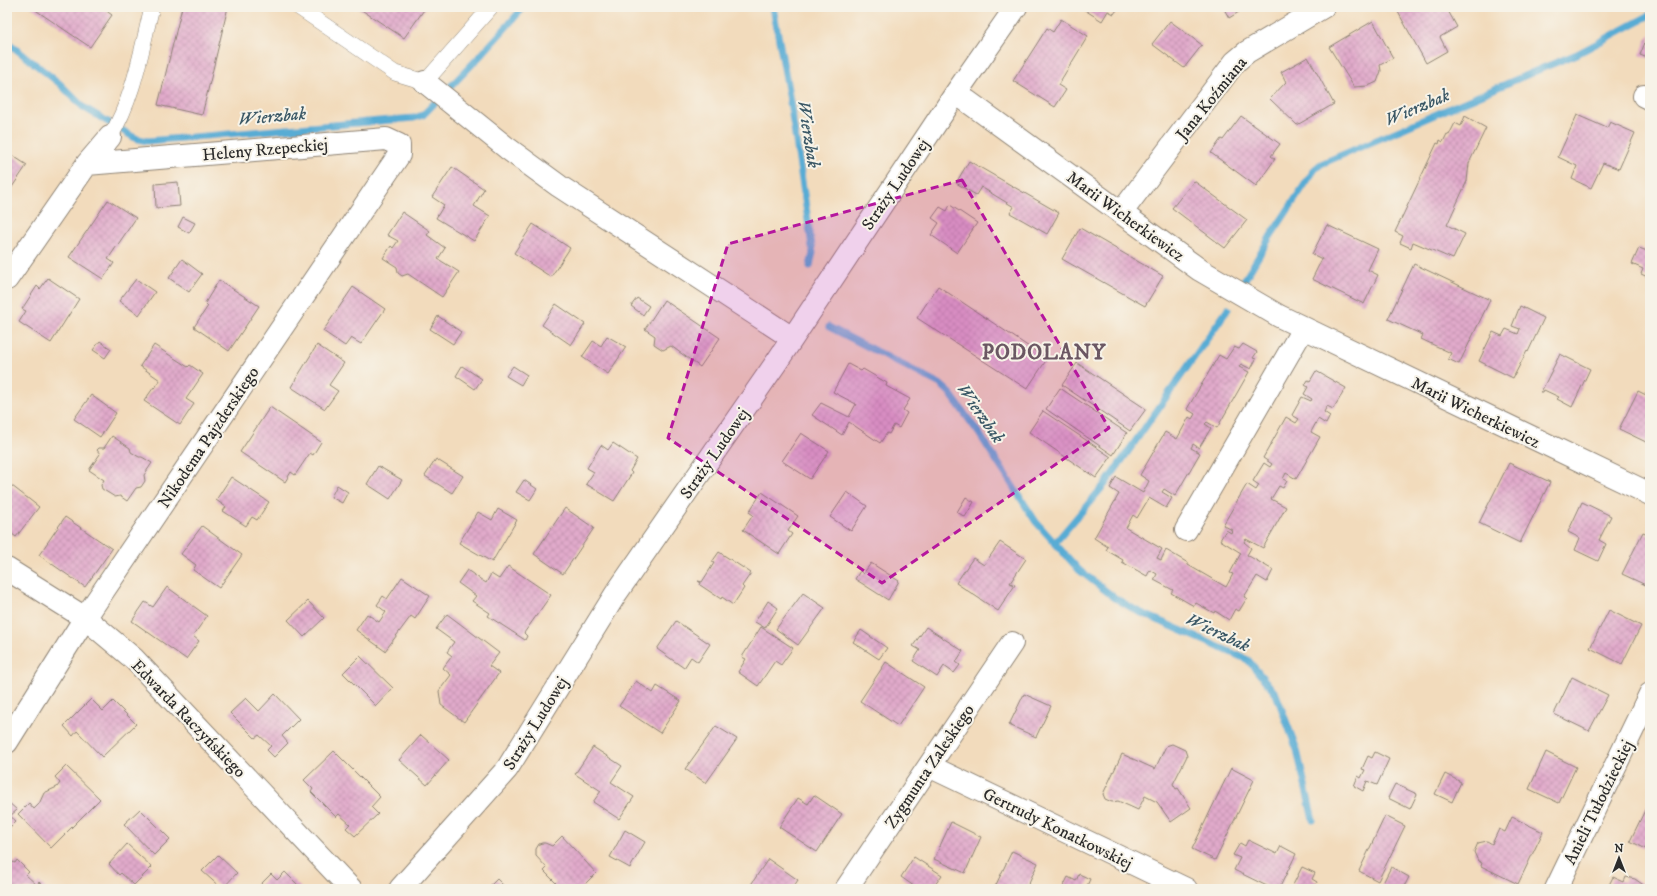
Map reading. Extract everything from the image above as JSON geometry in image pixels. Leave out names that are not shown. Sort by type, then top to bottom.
[{"type":"street","name":"Straży Ludowej","points":[[400,889],[507,769],[615,595],[792,338],[956,93],[1016,7]]},
{"type":"street","name":"Jana Koźmiana","points":[[1121,214],[1235,62],[1247,52],[1323,7]]},
{"type":"street","points":[[435,89],[507,148],[559,186],[792,338]]},
{"type":"street","name":"Marii Wicherkiewicz","points":[[956,93],[1200,270],[1278,316],[1650,494]]},
{"type":"street","points":[[7,280],[87,164],[114,129]]},
{"type":"street","name":"Heleny Rzepeckiej","points":[[87,164],[386,139]]},
{"type":"street","name":"Nikodema Pajzderskiego","points":[[7,742],[85,618],[400,155],[399,145],[386,139]]},
{"type":"street","points":[[1186,530],[1303,329]]},
{"type":"street","name":"Edwarda Raczyńskiego","points":[[7,569],[85,618],[134,659],[351,889]]},
{"type":"street","name":"Zygmunta Zaleskiego","points":[[846,889],[1012,643]]},
{"type":"street","name":"Anieli Tułodzieckiej","points":[[1556,889],[1650,694]]},
{"type":"street","name":"Gertrudy Konatkowskiej","points":[[929,766],[1186,889]]},
{"type":"lane","points":[[114,129],[130,93],[152,7]]},
{"type":"lane","points":[[298,7],[395,73],[435,89],[491,7]]},
{"type":"highlighted area","points":[[962,180],[1109,428],[882,583],[668,438],[728,244]]},
{"type":"building","points":[[31,7],[101,7],[112,15],[90,47]]},
{"type":"building","points":[[182,7],[228,7],[202,115],[158,105]]},
{"type":"building","points":[[357,7],[426,7],[404,38]]},
{"type":"building","points":[[1080,7],[1119,7],[1114,14],[1108,11],[1102,21]]},
{"type":"building","points":[[1223,7],[1247,7],[1229,18]]},
{"type":"building","points":[[1408,7],[1446,7],[1457,27],[1440,37],[1447,51],[1426,63],[1398,12]]},
{"type":"building","points":[[1061,19],[1088,36],[1058,85],[1066,90],[1055,107],[1013,81],[1047,28],[1053,32]]},
{"type":"building","points":[[1170,21],[1202,45],[1184,68],[1152,44]]},
{"type":"building","points":[[1373,21],[1393,58],[1380,65],[1381,71],[1377,82],[1368,86],[1354,87],[1329,47]]},
{"type":"building","points":[[1648,35],[1650,35],[1650,59],[1640,55]]},
{"type":"building","points":[[1308,57],[1334,104],[1297,125],[1270,99],[1286,82],[1281,72]]},
{"type":"building","points":[[1577,115],[1607,128],[1610,122],[1635,133],[1619,169],[1603,163],[1591,188],[1572,179],[1577,166],[1558,157]]},
{"type":"building","points":[[1241,116],[1280,144],[1271,156],[1275,159],[1256,186],[1211,153]]},
{"type":"building","points":[[1465,116],[1486,128],[1469,163],[1467,181],[1447,225],[1465,234],[1453,259],[1413,242],[1411,248],[1400,243],[1403,236],[1395,232],[1437,143],[1439,144],[1440,140],[1443,142],[1447,134],[1449,135],[1455,123],[1461,126]]},
{"type":"building","points":[[7,152],[27,165],[8,193],[7,192]]},
{"type":"building","points":[[969,161],[1059,213],[1047,234],[1010,213],[1014,207],[981,187],[976,195],[956,183]]},
{"type":"building","points":[[452,167],[484,189],[474,206],[490,216],[474,241],[436,218],[444,205],[432,197]]},
{"type":"building","points":[[1194,181],[1247,220],[1225,248],[1172,208]]},
{"type":"building","points":[[178,182],[180,206],[156,208],[155,184]]},
{"type":"building","points":[[108,200],[136,218],[108,259],[114,263],[103,279],[69,257]]},
{"type":"building","points":[[950,205],[977,223],[957,253],[931,235],[939,223],[932,218],[940,207],[947,211]]},
{"type":"building","points":[[402,212],[430,231],[427,235],[445,248],[438,259],[459,272],[442,297],[408,274],[402,276],[398,273],[397,267],[383,258],[391,246],[393,248],[398,241],[387,235]]},
{"type":"building","points":[[183,217],[195,223],[189,233],[178,227]]},
{"type":"building","points":[[533,224],[570,248],[551,277],[514,253]]},
{"type":"building","points":[[1327,225],[1378,249],[1368,270],[1378,275],[1364,304],[1312,279],[1322,259],[1312,254]]},
{"type":"building","points":[[1080,228],[1163,276],[1145,306],[1062,259]]},
{"type":"building","points":[[1639,248],[1650,252],[1650,278],[1641,274],[1643,269],[1632,264]]},
{"type":"building","points":[[182,259],[202,274],[189,292],[169,278]]},
{"type":"building","points":[[1414,264],[1490,300],[1459,364],[1448,359],[1451,353],[1421,339],[1423,335],[1388,319]]},
{"type":"building","points":[[48,278],[79,299],[51,343],[19,322],[26,311],[22,309],[37,286],[40,289]]},
{"type":"building","points":[[136,279],[155,292],[139,315],[119,301]]},
{"type":"building","points":[[219,280],[259,306],[229,351],[194,327],[208,306],[205,303]]},
{"type":"building","points":[[938,286],[1047,359],[1027,389],[917,318]]},
{"type":"building","points":[[353,287],[385,309],[361,344],[351,338],[345,346],[323,331]]},
{"type":"building","points":[[637,298],[649,306],[643,315],[631,306]]},
{"type":"building","points":[[664,300],[720,338],[700,367],[671,346],[663,350],[654,344],[655,336],[645,329]]},
{"type":"building","points":[[556,304],[585,324],[571,345],[542,325]]},
{"type":"building","points":[[1520,306],[1544,318],[1528,352],[1527,351],[1513,378],[1479,361],[1493,332],[1502,336],[1506,329],[1518,334],[1520,329],[1512,326]]},
{"type":"building","points":[[438,316],[461,332],[453,344],[430,329]]},
{"type":"building","points":[[607,336],[626,347],[608,374],[582,357],[593,341],[601,346]]},
{"type":"building","points":[[100,341],[111,349],[105,358],[93,350]]},
{"type":"building","points":[[1243,344],[1257,352],[1253,358],[1256,359],[1251,369],[1241,364],[1239,367],[1249,372],[1217,428],[1207,422],[1205,424],[1211,428],[1199,448],[1193,444],[1191,448],[1200,453],[1175,496],[1164,489],[1162,492],[1172,498],[1166,508],[1149,498],[1137,518],[1133,515],[1126,528],[1162,549],[1157,558],[1161,560],[1166,550],[1188,563],[1188,565],[1226,587],[1233,574],[1230,573],[1241,553],[1220,540],[1226,530],[1231,533],[1232,530],[1223,525],[1247,484],[1256,490],[1259,485],[1253,481],[1264,463],[1270,467],[1272,464],[1263,458],[1286,417],[1296,423],[1299,419],[1292,415],[1302,397],[1311,401],[1312,399],[1304,394],[1308,387],[1305,385],[1308,380],[1310,381],[1316,371],[1346,388],[1333,409],[1327,406],[1324,412],[1330,416],[1326,424],[1318,419],[1311,432],[1320,437],[1296,479],[1286,473],[1283,479],[1287,481],[1283,488],[1279,486],[1271,499],[1286,507],[1263,548],[1246,539],[1244,542],[1251,548],[1247,555],[1273,570],[1267,582],[1257,576],[1244,597],[1247,598],[1239,611],[1235,609],[1229,620],[1215,611],[1214,613],[1196,603],[1194,606],[1171,593],[1173,590],[1154,580],[1157,574],[1150,570],[1147,576],[1122,562],[1123,560],[1106,550],[1108,547],[1094,538],[1119,494],[1110,488],[1116,477],[1143,493],[1149,481],[1140,475],[1165,432],[1177,439],[1189,417],[1192,419],[1195,414],[1187,409],[1219,355],[1226,359],[1234,347],[1239,349]]},
{"type":"building","points":[[154,345],[188,367],[190,365],[203,374],[186,399],[194,404],[180,425],[144,401],[160,380],[140,366]]},
{"type":"building","points":[[317,345],[344,363],[329,385],[338,391],[325,409],[291,387]]},
{"type":"building","points":[[1560,354],[1590,369],[1572,407],[1557,399],[1559,397],[1544,390],[1541,392]]},
{"type":"building","points":[[1077,363],[1146,409],[1130,431],[1062,385]]},
{"type":"building","points":[[848,364],[861,371],[863,369],[887,383],[886,386],[910,399],[903,410],[907,413],[899,428],[894,425],[889,434],[887,433],[880,443],[849,422],[842,435],[812,415],[821,403],[849,417],[856,404],[833,392]]},
{"type":"building","points":[[462,366],[482,379],[475,389],[456,376]]},
{"type":"building","points":[[513,366],[527,375],[521,385],[506,376]]},
{"type":"building","points":[[1060,388],[1127,433],[1113,455],[1046,409]]},
{"type":"building","points":[[1638,391],[1650,397],[1650,440],[1648,443],[1619,429]]},
{"type":"building","points":[[91,395],[116,413],[100,437],[74,419]]},
{"type":"building","points":[[270,407],[321,442],[313,455],[310,453],[295,475],[291,472],[285,482],[240,452]]},
{"type":"building","points":[[1043,411],[1111,457],[1096,478],[1029,432]]},
{"type":"building","points":[[801,433],[829,451],[810,479],[782,461]]},
{"type":"building","points":[[112,436],[130,448],[131,452],[152,463],[144,475],[145,481],[141,487],[136,488],[127,501],[120,496],[115,497],[102,489],[101,485],[104,480],[89,470],[100,454],[97,450],[99,448],[104,448]]},
{"type":"building","points":[[613,443],[637,459],[630,471],[632,473],[614,501],[586,484],[594,472],[587,468],[601,445],[608,450]]},
{"type":"building","points":[[436,459],[463,476],[452,493],[425,476]]},
{"type":"building","points":[[1509,463],[1550,482],[1520,543],[1479,523]]},
{"type":"building","points":[[378,466],[402,480],[390,499],[367,484]]},
{"type":"building","points":[[231,477],[269,502],[257,520],[252,517],[246,526],[223,511],[226,507],[216,500]]},
{"type":"building","points":[[524,480],[537,489],[530,500],[516,492]]},
{"type":"building","points":[[7,482],[39,507],[16,537],[7,530]]},
{"type":"building","points":[[337,485],[348,492],[342,503],[331,497]]},
{"type":"building","points":[[762,492],[798,516],[788,531],[792,534],[779,554],[743,530],[753,515],[749,512]]},
{"type":"building","points":[[847,492],[867,506],[851,531],[830,517]]},
{"type":"building","points":[[966,497],[974,502],[965,517],[957,512]]},
{"type":"building","points":[[1582,502],[1611,516],[1599,540],[1606,544],[1598,561],[1575,550],[1580,538],[1568,532]]},
{"type":"building","points":[[565,508],[594,528],[563,574],[534,554]]},
{"type":"building","points":[[498,509],[517,520],[492,562],[459,543],[478,512],[492,520]]},
{"type":"building","points":[[65,517],[112,549],[85,587],[39,555]]},
{"type":"building","points":[[202,526],[242,555],[219,588],[193,570],[196,565],[181,554]]},
{"type":"building","points":[[1643,532],[1650,535],[1650,587],[1622,574]]},
{"type":"building","points":[[1000,542],[1026,559],[1010,583],[1015,585],[998,611],[956,583],[973,558],[984,565]]},
{"type":"building","points":[[719,552],[751,573],[742,586],[744,588],[733,605],[700,585],[701,583],[698,581],[702,582]]},
{"type":"building","points":[[871,563],[899,581],[888,600],[855,579],[860,571],[863,574]]},
{"type":"building","points":[[508,566],[551,595],[524,633],[527,636],[525,640],[488,616],[490,613],[472,601],[476,596],[458,583],[467,570],[486,583],[491,574],[499,579]]},
{"type":"building","points":[[402,577],[430,596],[415,619],[411,616],[385,651],[356,630],[367,614],[379,622],[386,612],[377,605],[383,596],[387,599]]},
{"type":"building","points":[[167,587],[207,616],[193,636],[199,641],[186,659],[132,621],[145,602],[153,607]]},
{"type":"building","points":[[803,593],[825,608],[798,645],[776,629]]},
{"type":"building","points":[[308,601],[324,618],[304,637],[288,620]]},
{"type":"building","points":[[768,601],[778,608],[765,628],[755,622]]},
{"type":"building","points":[[1609,610],[1641,626],[1622,664],[1590,648]]},
{"type":"building","points":[[447,614],[499,653],[489,666],[499,673],[464,722],[441,705],[439,691],[451,675],[443,668],[452,656],[447,652],[454,642],[436,629]]},
{"type":"building","points":[[676,621],[710,644],[698,662],[691,657],[684,668],[657,649]]},
{"type":"building","points":[[761,627],[793,648],[781,665],[775,661],[758,686],[738,672],[746,659],[742,657]]},
{"type":"building","points":[[926,627],[963,651],[956,662],[960,665],[954,673],[944,666],[937,677],[913,661],[920,650],[913,646]]},
{"type":"building","points":[[861,630],[887,648],[879,659],[853,642]]},
{"type":"building","points":[[360,656],[393,688],[376,706],[343,673]]},
{"type":"building","points":[[886,662],[924,687],[898,726],[860,701]]},
{"type":"building","points":[[1572,677],[1608,695],[1589,731],[1554,714]]},
{"type":"building","points":[[636,681],[653,693],[657,686],[681,701],[660,733],[619,706]]},
{"type":"building","points":[[275,694],[299,719],[282,736],[288,743],[274,757],[267,750],[271,746],[259,735],[255,738],[230,713],[246,698],[259,711]]},
{"type":"building","points":[[1024,694],[1051,706],[1036,737],[1009,725]]},
{"type":"building","points":[[91,699],[103,711],[113,701],[136,724],[102,757],[77,731],[73,736],[64,726]]},
{"type":"building","points":[[716,726],[737,739],[706,783],[685,769]]},
{"type":"building","points":[[421,735],[449,760],[427,785],[399,760]]},
{"type":"building","points":[[1172,744],[1185,750],[1187,756],[1173,784],[1176,789],[1178,788],[1191,808],[1171,822],[1157,802],[1145,796],[1138,810],[1118,801],[1112,802],[1105,799],[1103,794],[1122,754],[1155,769],[1166,746]]},
{"type":"building","points":[[593,747],[622,766],[611,782],[634,797],[619,819],[593,802],[601,791],[575,774]]},
{"type":"building","points":[[334,751],[380,797],[371,807],[378,814],[355,836],[346,828],[350,824],[339,814],[336,817],[311,792],[313,789],[304,780]]},
{"type":"building","points":[[1375,752],[1389,759],[1377,785],[1367,781],[1363,791],[1354,786],[1358,776],[1361,778],[1365,770],[1362,769],[1368,756],[1372,758]]},
{"type":"building","points":[[1546,752],[1576,767],[1559,803],[1529,789]]},
{"type":"building","points":[[66,766],[100,799],[51,848],[18,814],[29,803],[34,809],[39,804],[44,793],[57,787],[60,783],[55,777]]},
{"type":"building","points":[[1231,768],[1254,780],[1215,860],[1192,849]]},
{"type":"building","points":[[1445,774],[1461,782],[1452,802],[1435,794]]},
{"type":"building","points":[[1395,784],[1417,794],[1410,809],[1388,798]]},
{"type":"building","points":[[814,795],[842,814],[817,852],[779,827],[798,798],[808,804]]},
{"type":"building","points":[[1650,800],[1650,851],[1630,841]]},
{"type":"building","points":[[7,801],[17,810],[10,816],[16,821],[7,830]]},
{"type":"building","points":[[140,809],[170,839],[154,855],[124,824]]},
{"type":"building","points":[[1385,816],[1405,826],[1378,881],[1359,871]]},
{"type":"building","points":[[1512,817],[1543,832],[1518,884],[1481,866],[1482,863],[1478,861],[1474,852],[1478,843],[1487,841],[1492,844],[1499,829],[1505,832]]},
{"type":"building","points":[[951,822],[981,837],[965,873],[934,859]]},
{"type":"building","points":[[625,830],[645,842],[630,868],[610,857]]},
{"type":"building","points":[[562,836],[596,873],[582,887],[585,889],[550,889],[556,883],[544,871],[547,868],[536,856],[536,849],[539,844],[542,843],[552,846]]},
{"type":"building","points":[[1248,840],[1277,854],[1281,846],[1296,854],[1279,889],[1273,889],[1234,870],[1240,858],[1233,855],[1240,843],[1245,846]]},
{"type":"building","points":[[127,844],[152,867],[134,885],[121,873],[119,875],[109,864]]},
{"type":"building","points":[[1012,851],[1038,863],[1026,889],[994,889]]},
{"type":"building","points":[[218,855],[237,873],[222,889],[202,871]]},
{"type":"building","points":[[914,857],[942,875],[932,889],[918,889],[901,877]]},
{"type":"building","points":[[768,859],[798,880],[792,889],[748,889]]},
{"type":"building","points":[[17,860],[29,872],[26,875],[37,885],[39,882],[46,889],[7,889],[7,868]]},
{"type":"building","points":[[1302,867],[1315,873],[1312,879],[1317,882],[1314,889],[1291,889]]},
{"type":"building","points":[[1391,867],[1409,877],[1403,889],[1380,889]]},
{"type":"building","points":[[285,872],[302,889],[256,889],[271,874],[277,880]]},
{"type":"building","points":[[1079,874],[1090,879],[1087,886],[1094,889],[1062,889],[1068,877],[1076,881]]},
{"type":"building","points":[[1613,877],[1624,882],[1626,877],[1635,879],[1649,889],[1607,889]]},
{"type":"building","points":[[497,879],[507,889],[487,889]]},
{"type":"waterway","name":"Wierzbak","points":[[7,42],[59,83],[83,107],[135,138],[147,141],[414,118],[423,115],[483,53],[524,7]]},
{"type":"waterway","name":"Wierzbak","points":[[773,7],[789,95],[813,253],[810,266]]},
{"type":"waterway","name":"Wierzbak","points":[[1244,281],[1270,237],[1315,169],[1321,164],[1577,54],[1650,15]]},
{"type":"waterway","name":"Wierzbak","points":[[1055,543],[1106,483],[1228,309]]},
{"type":"waterway","name":"Wierzbak","points":[[829,327],[940,384],[949,392],[980,435],[1036,522],[1079,570],[1115,598],[1137,611],[1248,660],[1276,694],[1297,750],[1313,820]]},
{"type":"district","name":"PODOLANY","points":[[1044,352]]}]
